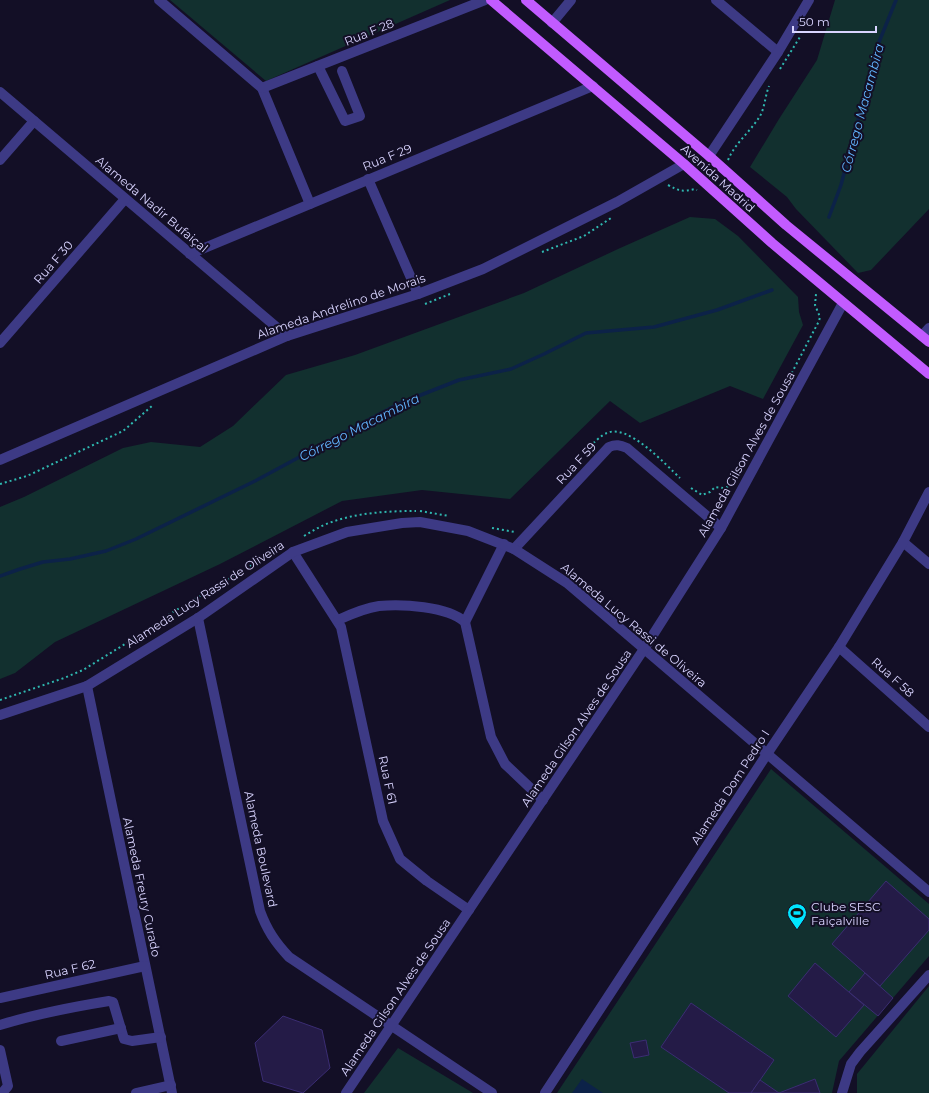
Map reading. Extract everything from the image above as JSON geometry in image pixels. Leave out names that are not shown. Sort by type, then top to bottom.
[{"type":"main road","name":"Avenida Madrid","points":[[491,0],[684,164],[772,243],[929,374]]},
{"type":"main road","name":"Avenida Madrid","points":[[526,0],[709,156],[786,224],[925,339]]},
{"type":"street","points":[[159,0],[262,88],[310,204]]},
{"type":"street","name":"Rua F 28","points":[[262,88],[485,0]]},
{"type":"street","points":[[552,22],[571,0]]},
{"type":"street","points":[[716,0],[778,52]]},
{"type":"street","points":[[709,156],[778,52],[809,0]]},
{"type":"street","points":[[318,66],[345,121],[360,116],[342,71]]},
{"type":"street","name":"Rua F 29","points":[[190,254],[593,86]]},
{"type":"street","name":"Alameda Nadir Bufaiçal","points":[[0,92],[287,336]]},
{"type":"street","points":[[0,160],[34,121]]},
{"type":"street","name":"Alameda Andrelino de Morais","points":[[0,460],[287,336],[418,294],[483,269],[616,202],[684,164]]},
{"type":"street","points":[[368,179],[418,294]]},
{"type":"street","name":"Rua F 30","points":[[0,343],[126,199]]},
{"type":"street","name":"Alameda Gilson Alves de Sousa","points":[[346,1093],[644,649],[722,528],[843,303]]},
{"type":"street","points":[[925,339],[929,328]]},
{"type":"street","name":"Rua F 59","points":[[514,549],[609,447],[614,445],[620,445],[627,448],[722,528]]},
{"type":"street","name":"Alameda Dom Pedro I","points":[[545,1093],[767,754],[839,647],[903,542],[929,492]]},
{"type":"street","name":"Alameda Lucy Rassi de Oliveira","points":[[0,715],[87,686],[198,618],[293,552],[347,532],[402,523],[420,522],[435,524],[468,531],[504,544],[568,583],[929,892]]},
{"type":"street","points":[[903,542],[929,564]]},
{"type":"street","points":[[465,622],[504,544]]},
{"type":"street","name":"Rua F 61","points":[[293,552],[342,627],[383,822],[400,859],[427,881],[469,910]]},
{"type":"street","points":[[338,620],[357,612],[378,606],[407,606],[443,611],[460,618],[465,622],[491,737],[505,764],[543,800]]},
{"type":"street","name":"Alameda Boulevard","points":[[198,618],[260,911],[266,927],[275,942],[289,957],[492,1093]]},
{"type":"street","name":"Rua F 58","points":[[839,647],[929,727]]},
{"type":"street","name":"Alameda Freury Curado","points":[[87,686],[171,1089]]},
{"type":"street","name":"Rua F 62","points":[[0,998],[146,966]]},
{"type":"street","points":[[842,1093],[851,1064],[929,975]]},
{"type":"street","points":[[0,1025],[63,1009],[109,1001],[113,1002],[124,1039],[132,1041],[160,1037]]},
{"type":"street","points":[[60,1041],[121,1028]]},
{"type":"street","points":[[0,1050],[8,1086],[3,1092],[0,1093]]},
{"type":"street","points":[[136,1093],[171,1089]]},
{"type":"path","points":[[778,72],[786,62],[802,34]]},
{"type":"path","points":[[729,164],[728,159],[761,114],[765,96],[771,82]]},
{"type":"path","points":[[666,184],[680,191],[695,189],[699,192]]},
{"type":"path","points":[[539,254],[584,236],[612,217]]},
{"type":"path","points":[[785,386],[819,321],[820,317],[815,305],[815,290]]},
{"type":"path","points":[[423,304],[451,294]]},
{"type":"path","points":[[0,484],[27,476],[124,431],[157,402]]},
{"type":"path","points":[[562,481],[596,441],[607,432],[628,435],[640,441],[683,481]]},
{"type":"path","points":[[689,486],[702,495],[710,492],[715,487],[731,487],[734,482]]},
{"type":"path","points":[[301,538],[324,525],[354,516],[392,511],[424,510],[455,517]]},
{"type":"path","points":[[490,528],[509,532],[518,530]]},
{"type":"path","points":[[0,700],[83,670],[151,628],[168,615],[268,556]]},
{"type":"green space","points":[[170,0],[450,0],[266,81]]},
{"type":"green space","points":[[835,0],[929,0],[929,209],[871,270],[858,273],[796,209],[787,197],[750,167],[817,60]]},
{"type":"green space","points":[[690,217],[715,219],[738,236],[798,297],[799,312],[803,325],[763,399],[730,386],[640,423],[610,401],[510,499],[422,490],[342,501],[220,564],[55,642],[15,673],[0,679],[0,507],[24,497],[123,448],[151,442],[200,447],[233,426],[286,375],[355,355],[524,293]]},
{"type":"green space","name":"Clube SESC Faiçalville","points":[[771,769],[929,904],[929,956],[839,1061],[832,1093],[557,1093]]},
{"type":"green space","points":[[929,986],[929,1093],[857,1093],[857,1074]]},
{"type":"green space","points":[[398,1048],[473,1093],[364,1093]]},
{"type":"water","points":[[582,1079],[603,1093],[572,1093]]},
{"type":"building","points":[[886,881],[929,919],[929,930],[880,986],[832,944]]},
{"type":"building","points":[[815,963],[864,1005],[836,1037],[788,996]]},
{"type":"building","points":[[865,973],[893,998],[878,1016],[849,992]]},
{"type":"building","points":[[691,1003],[774,1060],[751,1093],[729,1093],[661,1047]]},
{"type":"building","points":[[283,1016],[322,1030],[330,1068],[303,1093],[263,1081],[255,1043]]},
{"type":"building","points":[[646,1040],[649,1055],[634,1058],[630,1043]]},
{"type":"building","points":[[815,1079],[820,1093],[779,1093]]},
{"type":"building","points":[[760,1080],[779,1093],[751,1093]]},
{"type":"waterway","name":"Córrego Macambira","points":[[829,217],[841,185],[877,47],[896,0]]},
{"type":"waterway","name":"Córrego Macambira","points":[[0,576],[43,562],[70,559],[106,551],[136,539],[255,481],[398,404],[459,380],[511,369],[586,333],[654,327],[717,310],[772,290]]},
{"type":"place","name":"Clube SESC Faiçalville","points":[[797,930]]}]
